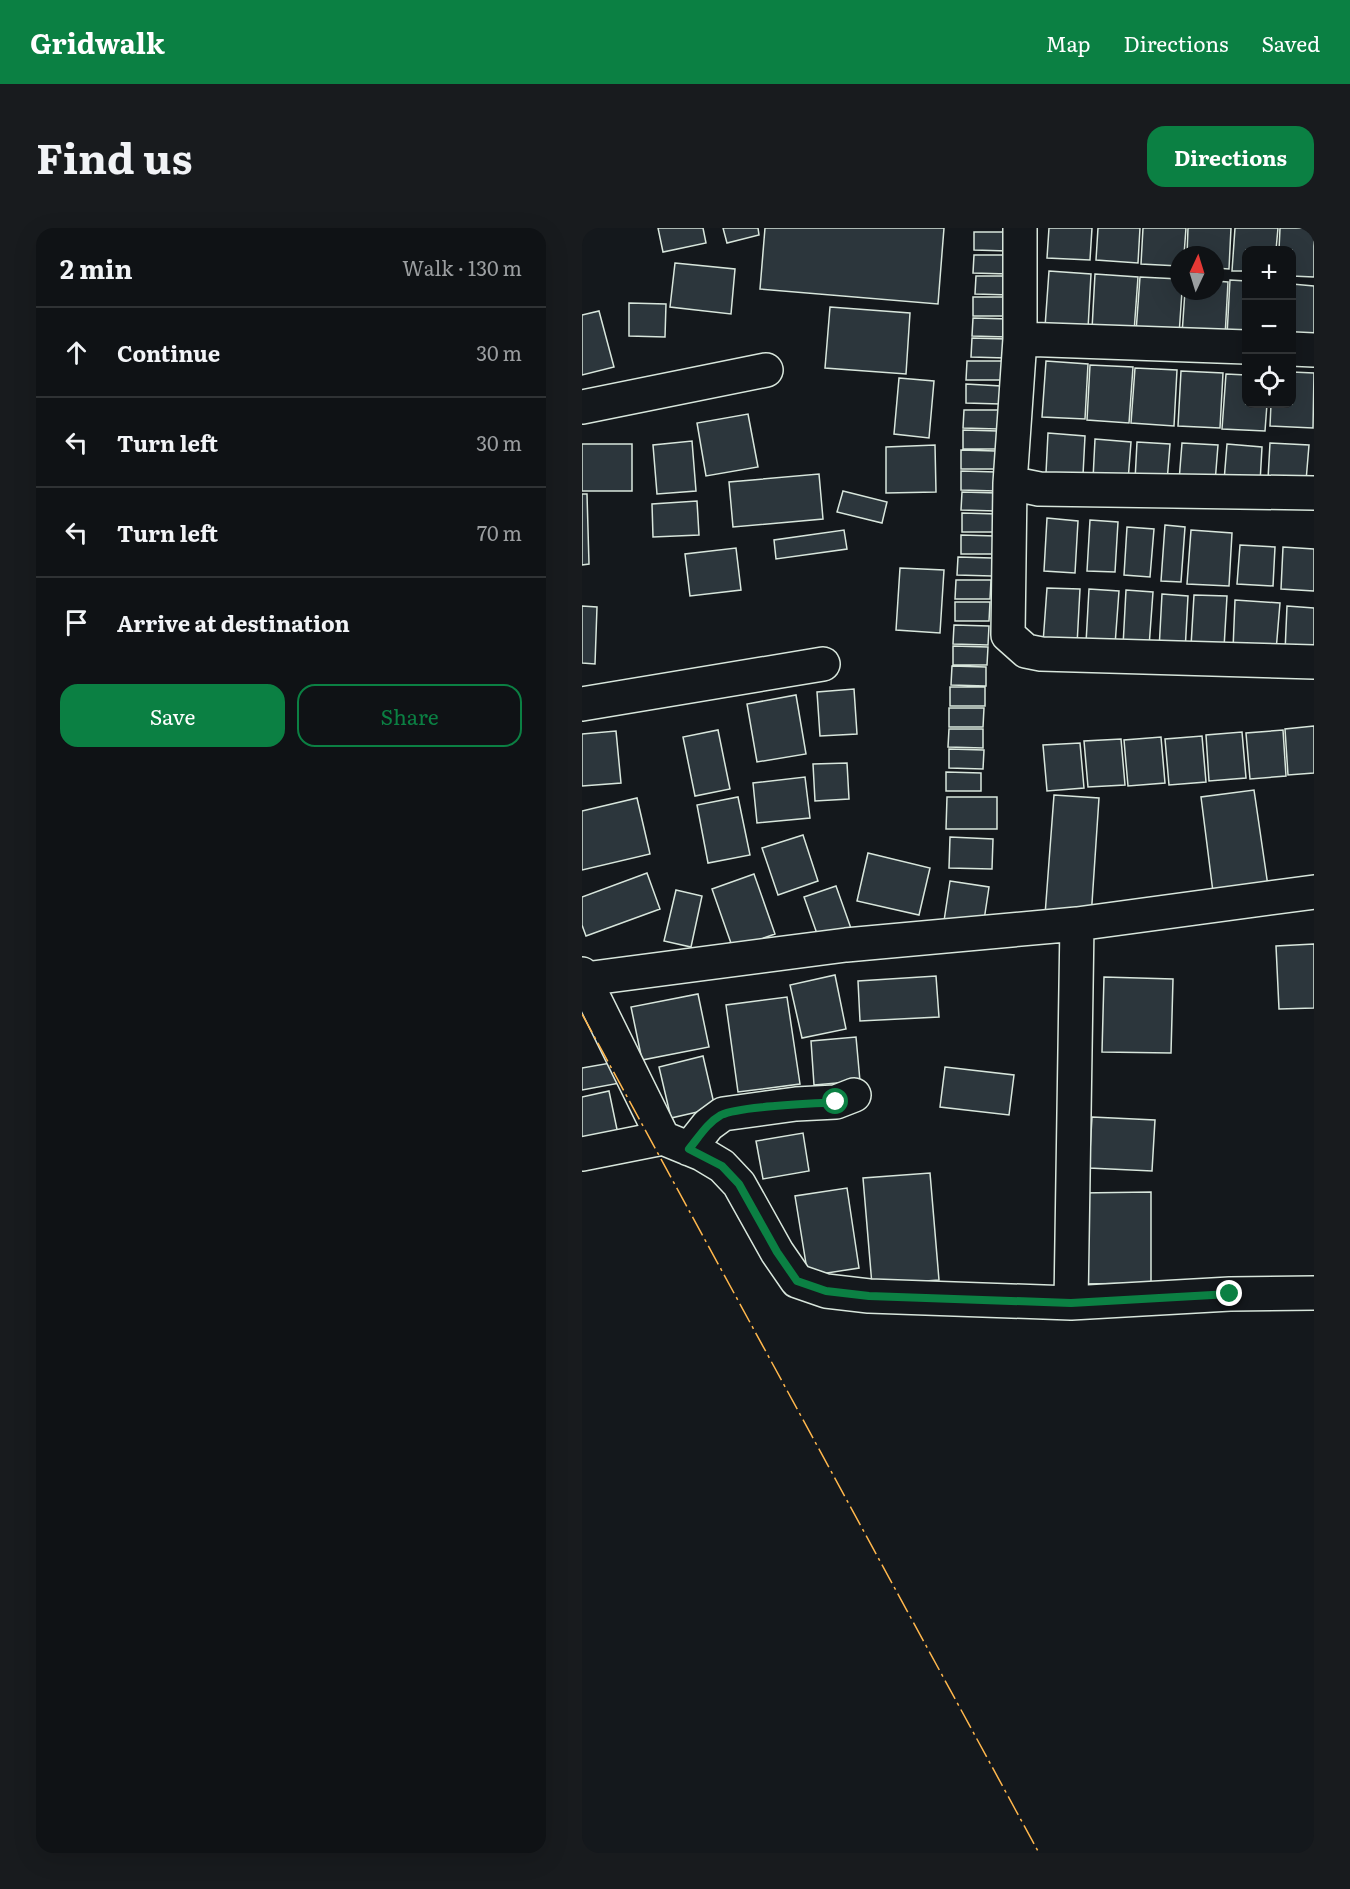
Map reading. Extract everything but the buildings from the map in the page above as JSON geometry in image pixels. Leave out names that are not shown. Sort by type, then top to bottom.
[{"type":"street","points":[[1020,228],[1020,339],[1010,483],[1008,635],[1026,651],[1314,662]]},
{"type":"street","points":[[1020,339],[1242,347]]},
{"type":"street","points":[[1296,349],[1314,350]]},
{"type":"street","points":[[582,407],[766,370]]},
{"type":"street","points":[[1010,483],[1039,489],[1314,493]]},
{"type":"street","points":[[582,704],[823,664]]},
{"type":"street","points":[[1314,892],[1077,924],[846,945],[583,976],[676,1143],[722,1166],[739,1184],[777,1252],[797,1281],[826,1291],[869,1296],[1071,1303],[1230,1294],[1314,1293]]},
{"type":"street","points":[[1071,1303],[1077,924]]},
{"type":"street","points":[[582,1154],[676,1143],[723,1114],[796,1104],[836,1102],[855,1095]]},
{"type":"power","points":[[582,1014],[1039,1853]]},
{"type":"route","points":[[836,1102],[796,1104],[723,1114],[708,1125],[689,1149],[722,1166],[739,1184],[777,1252],[797,1281],[826,1291],[869,1296],[991,1302],[1071,1303],[1230,1294]]}]
